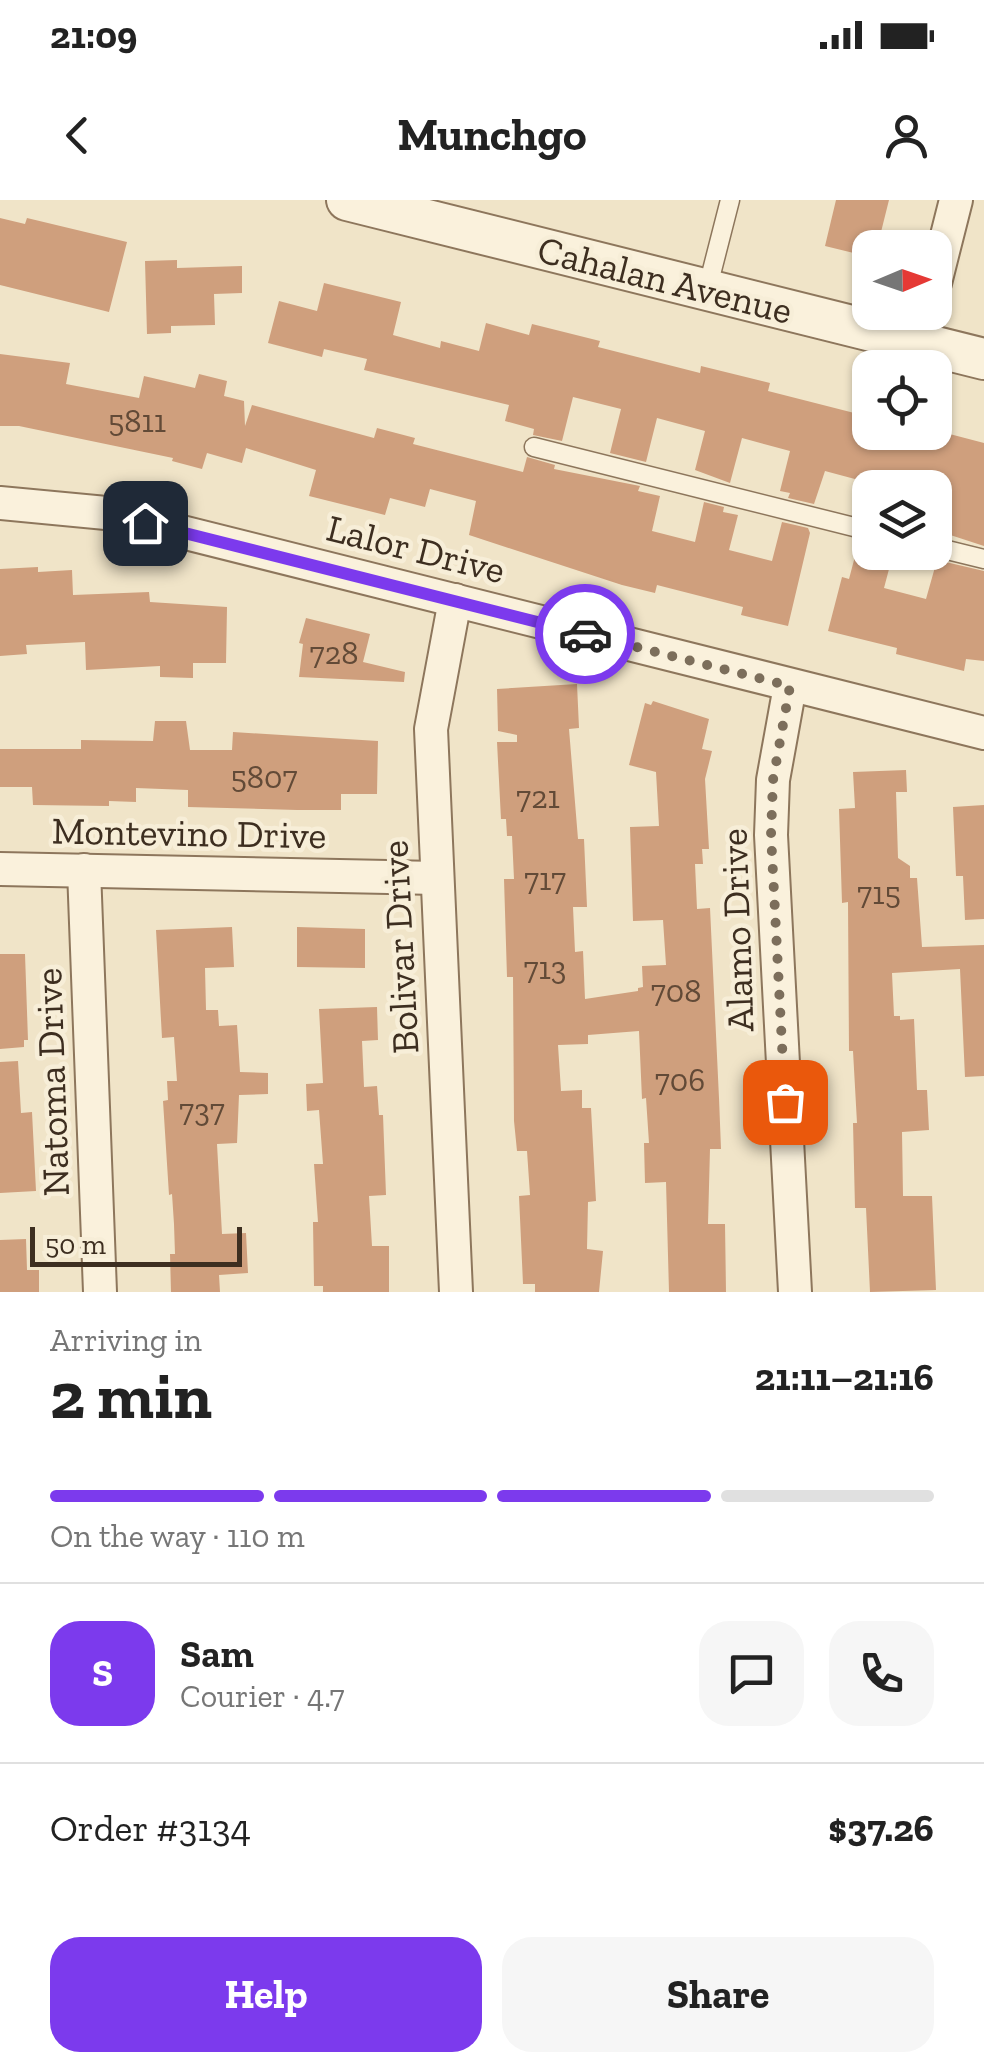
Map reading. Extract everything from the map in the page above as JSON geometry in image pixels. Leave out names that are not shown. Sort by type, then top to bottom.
[{"type":"street","name":"Cahalan Avenue","points":[[347,200],[402,207],[707,290],[852,316]]},
{"type":"street","points":[[948,230],[956,200]]},
{"type":"street","name":"Cahalan Avenue","points":[[927,330],[984,360]]},
{"type":"street","name":"Lalor Drive","points":[[0,502],[106,513],[984,733]]},
{"type":"street","name":"Bolivar Drive","points":[[455,600],[431,729],[456,1292]]},
{"type":"street","name":"Alamo Drive","points":[[790,686],[773,780],[771,835],[795,1292]]},
{"type":"street","name":"Montevino Drive","points":[[0,869],[437,878]]},
{"type":"street","name":"Natoma Drive","points":[[84,870],[100,1292]]},
{"type":"lane","points":[[707,290],[730,200]]},
{"type":"lane","points":[[534,447],[852,526]]},
{"type":"lane","points":[[952,551],[984,559]]},
{"type":"building","points":[[836,200],[889,200],[882,230],[852,230],[852,253],[825,246]]},
{"type":"building","points":[[0,218],[25,224],[27,218],[127,242],[109,312],[0,285]]},
{"type":"building","points":[[177,260],[177,268],[242,266],[242,293],[214,294],[215,325],[171,326],[171,333],[147,334],[145,261]]},
{"type":"building","points":[[324,283],[401,302],[393,335],[440,348],[441,341],[479,351],[486,323],[529,335],[532,324],[600,341],[598,347],[700,373],[701,366],[770,383],[768,391],[852,412],[852,450],[952,450],[952,435],[984,443],[984,546],[952,536],[952,470],[852,470],[852,478],[825,471],[814,504],[788,498],[790,493],[780,491],[790,451],[742,438],[730,483],[695,470],[705,431],[657,418],[646,462],[610,453],[621,409],[573,397],[562,441],[533,435],[534,429],[505,421],[509,405],[364,370],[367,359],[324,349],[322,357],[268,343],[279,301],[317,311]]},
{"type":"building","points":[[0,354],[70,363],[66,384],[139,398],[144,376],[195,388],[199,374],[227,381],[224,396],[244,401],[245,426],[252,405],[374,438],[377,428],[415,438],[413,444],[523,472],[527,457],[555,465],[554,469],[640,486],[638,491],[660,496],[652,531],[695,542],[704,502],[724,507],[723,512],[738,515],[729,550],[772,561],[782,522],[808,528],[788,626],[741,615],[743,607],[657,585],[655,593],[622,585],[469,535],[476,501],[430,489],[425,507],[390,498],[385,515],[309,496],[316,470],[246,448],[242,463],[207,453],[202,469],[172,461],[173,458],[19,426],[0,426]]},
{"type":"building","points":[[952,564],[984,571],[984,661],[966,659],[964,671],[896,654],[897,648],[828,631],[842,577],[849,579],[852,568],[889,570],[884,588],[926,599],[934,570],[952,570]]},
{"type":"building","points":[[38,567],[38,572],[72,570],[73,595],[149,592],[150,602],[227,607],[226,663],[193,663],[193,678],[160,677],[160,666],[86,670],[85,642],[26,645],[27,654],[0,656],[0,569]]},
{"type":"building","points":[[306,618],[370,634],[363,662],[405,672],[404,682],[299,677],[303,644],[299,643]]},
{"type":"building","points":[[577,684],[579,728],[569,729],[578,839],[584,839],[587,907],[573,907],[575,952],[583,951],[585,999],[638,991],[643,987],[642,966],[666,965],[663,920],[633,921],[630,827],[659,826],[656,772],[629,765],[645,703],[651,705],[653,701],[709,719],[702,749],[712,751],[705,779],[709,849],[702,849],[703,864],[695,864],[697,909],[710,908],[721,1149],[710,1149],[708,1224],[725,1224],[726,1292],[669,1292],[666,1182],[645,1183],[644,1143],[649,1143],[646,1098],[642,1099],[639,1031],[588,1035],[588,1044],[558,1045],[561,1091],[582,1090],[582,1108],[591,1108],[596,1201],[588,1202],[587,1249],[603,1251],[599,1292],[535,1292],[535,1284],[523,1284],[519,1196],[530,1195],[527,1151],[517,1151],[514,1121],[513,977],[507,977],[504,879],[514,879],[512,836],[507,836],[506,819],[501,819],[497,742],[517,742],[517,735],[498,731],[497,689]]},
{"type":"building","points":[[155,721],[186,721],[190,750],[232,750],[233,732],[378,741],[377,794],[341,794],[341,810],[297,810],[188,807],[188,790],[136,788],[136,802],[109,801],[109,806],[33,805],[32,787],[0,787],[0,749],[81,749],[81,740],[153,741]]},
{"type":"building","points":[[906,770],[907,792],[896,792],[898,858],[910,866],[910,878],[917,878],[922,947],[984,945],[984,1076],[965,1077],[960,969],[892,973],[894,1016],[900,1016],[900,1020],[914,1019],[917,1090],[927,1090],[929,1130],[902,1132],[903,1196],[932,1196],[936,1290],[870,1292],[866,1208],[855,1208],[853,1123],[857,1123],[853,1051],[849,1051],[848,902],[842,903],[839,809],[855,808],[853,772]]},
{"type":"building","points":[[984,805],[984,919],[965,920],[963,876],[956,876],[953,807]]},
{"type":"building","points":[[232,927],[234,967],[205,968],[206,1010],[218,1010],[219,1026],[237,1025],[240,1072],[268,1073],[268,1094],[239,1095],[237,1143],[217,1144],[222,1234],[246,1233],[248,1273],[219,1275],[220,1292],[171,1292],[174,1224],[163,1101],[168,1100],[167,1081],[177,1081],[174,1037],[162,1038],[156,930]]},
{"type":"building","points":[[297,927],[365,929],[365,968],[297,967]]},
{"type":"building","points":[[0,954],[25,954],[28,1040],[24,1040],[24,1047],[0,1049]]},
{"type":"building","points":[[377,1007],[378,1040],[362,1041],[364,1087],[377,1086],[379,1115],[383,1115],[386,1195],[369,1196],[372,1246],[389,1246],[389,1292],[323,1292],[323,1286],[314,1286],[313,1222],[318,1222],[314,1164],[323,1164],[319,1110],[307,1111],[306,1084],[323,1083],[319,1009]]},
{"type":"building","points":[[18,1061],[21,1113],[32,1112],[36,1191],[0,1193],[0,1062]]},
{"type":"building","points":[[26,1239],[27,1270],[39,1270],[39,1292],[0,1292],[0,1240]]},
{"type":"way so far","points":[[585,634],[790,686],[773,780],[771,835],[785,1102]]},
{"type":"route","points":[[145,523],[585,634]]}]
